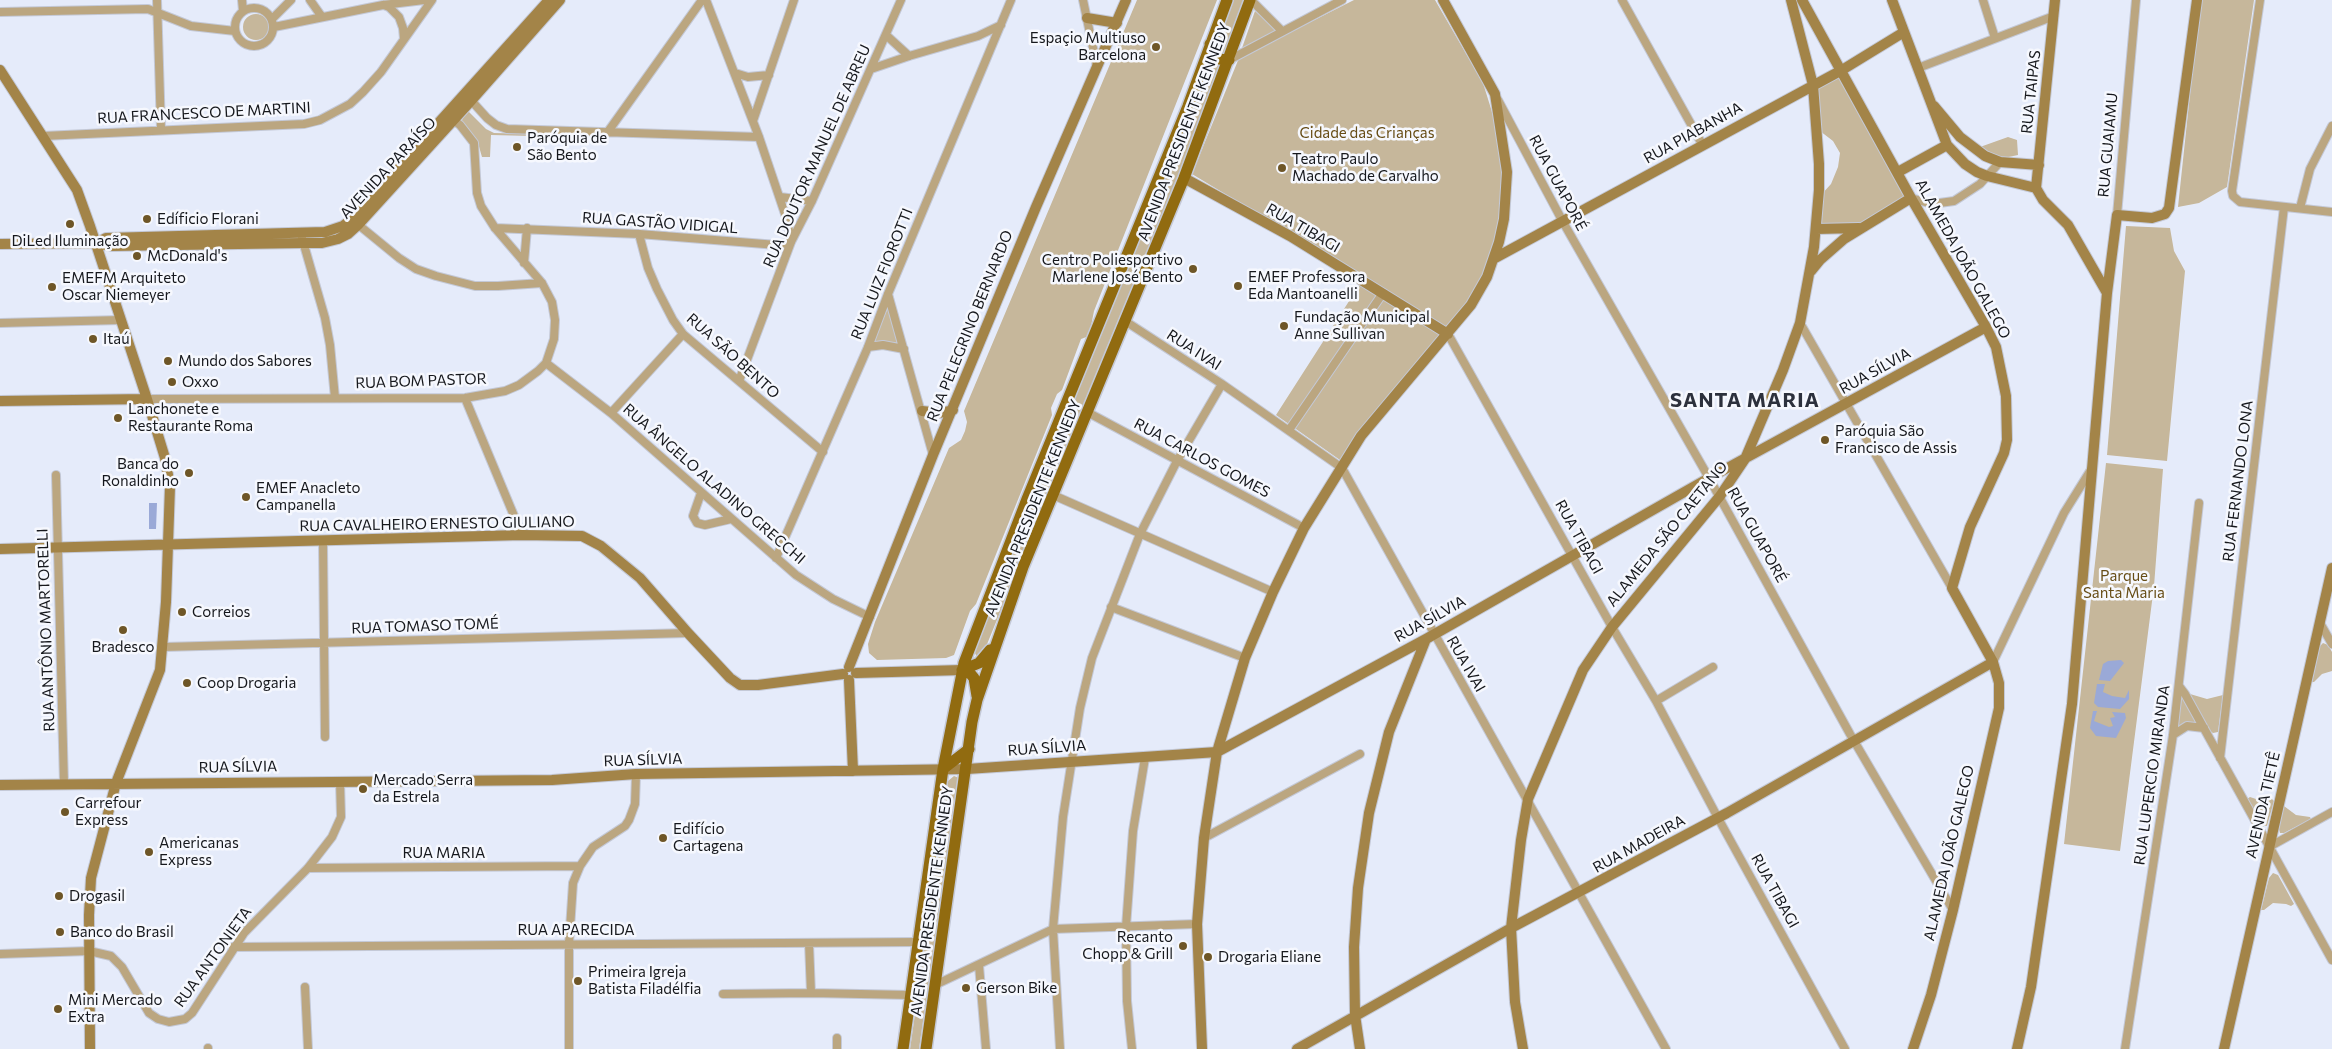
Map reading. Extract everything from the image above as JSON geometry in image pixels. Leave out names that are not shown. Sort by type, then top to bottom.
[{"type":"main road","name":"AVENIDA PRESIDENTE KENNEDY","points":[[903,1049],[943,769],[962,670],[1017,525],[1188,106],[1227,0]]},
{"type":"main road","name":"AVENIDA PRESIDENTE KENNEDY","points":[[926,1049],[977,700],[995,643],[1053,494],[1184,178],[1250,0]]},
{"type":"main road","points":[[1210,44],[1219,59],[1229,60]]},
{"type":"main road","points":[[962,670],[979,663],[995,643]]},
{"type":"main road","points":[[962,670],[969,672],[974,678],[977,700]]},
{"type":"main road","points":[[943,769],[969,749]]},
{"type":"street","points":[[157,0],[161,129]]},
{"type":"street","points":[[242,0],[243,11],[235,23],[235,31],[243,42],[256,46],[269,40],[273,23],[291,0]]},
{"type":"street","points":[[310,0],[322,17]]},
{"type":"street","points":[[273,23],[424,0]]},
{"type":"street","name":"RUA FRANCESCO DE MARTINI","points":[[43,136],[161,129],[304,124],[320,120],[342,109],[363,92],[381,72],[432,0]]},
{"type":"street","name":"AVENIDA PARAÍSO","points":[[468,97],[549,0]]},
{"type":"street","name":"AVENIDA PARAÍSO","points":[[0,244],[96,243],[112,246],[302,238],[322,243],[338,239],[449,117],[560,0]]},
{"type":"street","points":[[607,133],[704,0]]},
{"type":"street","points":[[704,0],[759,137],[780,197],[790,242]]},
{"type":"street","points":[[753,121],[794,0]]},
{"type":"street","name":"RUA DOUTOR MANUEL DE ABREU","points":[[739,381],[790,242],[812,201],[901,0]]},
{"type":"street","name":"RUA LUIZ FIOROTTI","points":[[776,558],[868,347],[888,294],[1011,0]]},
{"type":"street","points":[[1083,0],[1097,67]]},
{"type":"street","name":"RUA PELEGRINO BERNARDO","points":[[853,771],[849,673],[854,651],[870,617],[933,455],[1036,207],[1126,0]]},
{"type":"street","points":[[1250,0],[1282,31]]},
{"type":"street","points":[[1229,60],[1342,0]]},
{"type":"street","points":[[1202,1049],[1197,924],[1204,838],[1217,752],[1245,658],[1272,592],[1304,528],[1361,436],[1448,334],[1482,288],[1495,258],[1504,219],[1507,172],[1495,94],[1443,0]]},
{"type":"street","points":[[1622,0],[1702,144]]},
{"type":"street","name":"ALAMEDA SÃO CAETANO","points":[[1523,1049],[1515,1002],[1511,928],[1528,799],[1584,670],[1612,626],[1720,496],[1745,459],[1784,370],[1800,323],[1816,229],[1819,164],[1813,85],[1791,0]]},
{"type":"street","points":[[1802,0],[1842,70]]},
{"type":"street","points":[[1892,0],[1947,145],[1965,164],[1987,176],[2036,188],[2043,200],[2068,225],[2107,293]]},
{"type":"street","points":[[1984,0],[1995,38]]},
{"type":"street","name":"RUA TAIPAS","points":[[2036,188],[2055,0]]},
{"type":"street","name":"RUA GUAIAMU","points":[[2017,1049],[2031,987],[2072,704],[2107,293],[2117,215],[2136,0]]},
{"type":"street","points":[[2117,215],[2152,218],[2165,214],[2169,208],[2197,0]]},
{"type":"street","points":[[2260,0],[2232,191],[2236,201],[2240,202],[2332,212]]},
{"type":"street","points":[[383,5],[389,6],[399,17],[404,28],[404,39]]},
{"type":"street","points":[[243,11],[256,7],[268,13],[273,23]]},
{"type":"street","points":[[0,12],[139,9],[158,13],[192,26],[235,31]]},
{"type":"street","points":[[1918,68],[2054,16]]},
{"type":"street","points":[[1087,18],[1117,23]]},
{"type":"street","points":[[871,69],[908,56],[978,36],[1001,25]]},
{"type":"street","name":"RUA PIABANHA","points":[[1495,258],[1702,144],[1842,70],[1904,32]]},
{"type":"street","points":[[886,35],[908,56]]},
{"type":"street","name":"ALAMEDA JOÃO GALEGO","points":[[1842,70],[1911,198],[1986,327],[1996,347],[2006,396],[2007,440],[1999,466],[1970,527],[1952,588],[1993,662],[1998,683],[1999,708],[1953,910],[1931,996],[1912,1048]]},
{"type":"street","points":[[0,72],[77,190],[147,398],[169,478],[168,545],[163,647],[160,670],[116,783],[90,878],[90,1049]]},
{"type":"street","points":[[735,74],[748,77],[769,74]]},
{"type":"street","name":"RUA GUAPORÉ","points":[[1495,94],[1563,222],[1720,496],[1854,741],[1953,910]]},
{"type":"street","points":[[468,97],[487,118],[496,125],[507,128],[759,137]]},
{"type":"street","points":[[1929,100],[1972,148],[2000,162],[2038,165]]},
{"type":"street","points":[[449,117],[464,129],[474,143],[478,193],[481,206],[495,228],[542,283],[552,302],[555,320],[552,350],[546,363]]},
{"type":"street","points":[[2300,208],[2310,170],[2332,126]]},
{"type":"street","points":[[1898,172],[1947,145]]},
{"type":"street","points":[[1809,274],[1831,249],[1860,228],[1911,198],[1932,204],[1954,201],[1965,196],[2000,162]]},
{"type":"street","name":"RUA TIBAGI","points":[[1184,178],[1290,236],[1448,334],[1572,556],[1656,701],[1845,1049]]},
{"type":"street","points":[[780,197],[812,201]]},
{"type":"street","name":"RUA FERNANDO LONA","points":[[2220,758],[2284,207]]},
{"type":"street","points":[[355,222],[399,258],[416,269],[436,276],[475,286],[542,283]]},
{"type":"street","name":"RUA GASTÃO VIDIGAL","points":[[495,228],[639,234],[776,245],[790,242]]},
{"type":"street","points":[[524,263],[527,228]]},
{"type":"street","points":[[1816,229],[1860,228]]},
{"type":"street","name":"RUA SÃO BENTO","points":[[639,234],[648,268],[657,290],[666,309],[683,334],[823,452]]},
{"type":"street","points":[[302,238],[325,318],[330,344],[334,398]]},
{"type":"street","points":[[1289,430],[1383,293]]},
{"type":"street","points":[[888,294],[933,455]]},
{"type":"street","points":[[0,323],[122,320]]},
{"type":"street","name":"RUA IVAI","points":[[1125,321],[1222,384],[1342,468],[1430,637],[1528,799],[1666,1049]]},
{"type":"street","points":[[1800,323],[1952,588]]},
{"type":"street","name":"RUA SÍLVIA","points":[[0,785],[552,780],[636,774],[967,769],[1217,752],[1430,637],[1709,478],[1848,404],[1986,327]]},
{"type":"street","points":[[611,413],[683,334]]},
{"type":"street","points":[[868,347],[889,345],[904,349]]},
{"type":"street","name":"RUA BOM PASTOR","points":[[0,400],[465,398],[490,395],[520,385],[546,363]]},
{"type":"street","name":"RUA ÂNGELO ALADINO GRECCHI","points":[[546,363],[611,413],[776,558],[817,589],[870,617]]},
{"type":"street","points":[[1060,1049],[1053,929],[1059,853],[1070,761],[1092,658],[1110,607],[1140,534],[1177,461],[1222,384]]},
{"type":"street","points":[[465,398],[522,536]]},
{"type":"street","points":[[922,412],[940,414],[953,410]]},
{"type":"street","name":"RUA CARLOS GOMES","points":[[1087,412],[1304,528]]},
{"type":"street","points":[[1993,662],[2064,513],[2093,466]]},
{"type":"street","name":"RUA ANTÔNIO MARTORELLI","points":[[56,475],[64,784]]},
{"type":"street","points":[[700,493],[693,516],[697,524],[705,525],[731,520]]},
{"type":"street","points":[[1053,494],[1272,592]]},
{"type":"street","name":"RUA LUPERCIO MIRANDA","points":[[2125,1049],[2173,735],[2199,503]]},
{"type":"street","name":"RUA CAVALHEIRO ERNESTO GIULIANO","points":[[0,550],[582,536],[591,539],[621,560],[640,578],[688,633],[740,685],[758,686],[849,673],[962,670]]},
{"type":"street","points":[[323,542],[326,737]]},
{"type":"street","name":"AVENIDA TIETÊ","points":[[2224,1049],[2332,568]]},
{"type":"street","points":[[1110,607],[1245,658]]},
{"type":"street","points":[[2320,623],[2332,644]]},
{"type":"street","name":"RUA TOMASO TOMÉ","points":[[163,647],[688,633]]},
{"type":"street","points":[[1360,1049],[1355,1015],[1356,927],[1358,888],[1369,813],[1389,732],[1430,637]]},
{"type":"street","name":"RUA MADEIRA","points":[[1297,1049],[1511,928],[1718,818],[1993,662]]},
{"type":"street","points":[[1656,701],[1713,667]]},
{"type":"street","points":[[2179,686],[2186,694],[2332,960]]},
{"type":"street","points":[[2173,735],[2187,726],[2204,728]]},
{"type":"street","points":[[1204,838],[1360,754]]},
{"type":"street","points":[[1132,1049],[1127,1001],[1126,927],[1133,831],[1145,758]]},
{"type":"street","points":[[570,1049],[572,894],[580,866],[593,847],[624,826],[629,820],[635,804],[636,774]]},
{"type":"street","name":"RUA ANTONIETA","points":[[0,954],[89,951],[111,956],[122,967],[149,1013],[158,1019],[178,1022],[192,1013],[234,947],[274,901],[308,868],[326,847],[338,826],[341,808],[340,781]]},
{"type":"street","points":[[2269,847],[2332,812]]},
{"type":"street","name":"RUA MARIA","points":[[308,868],[580,866]]},
{"type":"street","points":[[935,985],[1053,929],[1197,924]]},
{"type":"street","name":"RUA APARECIDA","points":[[234,947],[918,942]]},
{"type":"street","points":[[809,944],[811,992]]},
{"type":"street","points":[[979,965],[986,1049]]},
{"type":"street","points":[[304,987],[308,1049]]},
{"type":"street","points":[[723,994],[811,992],[910,995]]},
{"type":"street","points":[[837,1038],[837,1049]]},
{"type":"green space","points":[[1137,0],[1217,0],[1094,311],[1089,336],[1081,339],[1062,390],[1057,394],[1051,408],[1052,415],[976,604],[970,611],[954,655],[946,658],[877,660],[869,653],[868,644],[875,622],[949,448],[961,440],[965,431],[967,422],[964,411]]},
{"type":"green space","points":[[1233,0],[1246,0],[1181,170],[983,654],[978,659],[975,653],[976,647],[1035,488]]},
{"type":"green space","name":"Cidade das Crianças","points":[[1354,0],[1435,0],[1483,83],[1492,112],[1503,155],[1505,179],[1500,215],[1490,264],[1472,300],[1449,329],[1192,174],[1239,58]]},
{"type":"green space","points":[[2200,0],[2254,0],[2227,187],[2199,203],[2178,207]]},
{"type":"green space","points":[[1255,11],[1277,30],[1242,48]]},
{"type":"green space","points":[[256,14],[266,17],[269,27],[266,37],[256,40],[246,37],[243,27],[246,17]]},
{"type":"green space","points":[[1840,74],[1906,198],[1861,225],[1819,226],[1821,195],[1831,184],[1838,167],[1840,153],[1833,141],[1820,131],[1816,86]]},
{"type":"green space","points":[[467,110],[486,129],[494,133],[535,134],[532,136],[491,135],[490,157],[482,157],[478,143],[462,121],[463,114]]},
{"type":"green space","points":[[2008,137],[2017,140],[2018,155],[1999,159],[1980,147]]},
{"type":"green space","points":[[2126,226],[2170,228],[2174,251],[2185,271],[2167,461],[2107,455]]},
{"type":"green space","points":[[1360,284],[1446,334],[1340,460],[1276,415]]},
{"type":"green space","points":[[889,305],[899,343],[874,341]]},
{"type":"green space","name":"Parque Santa Maria","points":[[2106,463],[2163,469],[2154,586],[2120,851],[2064,844]]},
{"type":"green space","points":[[2323,643],[2328,645],[2332,652],[2332,671],[2322,674],[2312,682],[2320,646]]},
{"type":"green space","points":[[2190,694],[2207,699],[2223,695],[2218,732],[2213,733],[2210,731]]},
{"type":"green space","points":[[2182,697],[2196,722],[2177,727],[2180,698]]},
{"type":"green space","points":[[954,776],[959,778],[919,1049],[910,1049],[948,781]]},
{"type":"green space","points":[[2250,797],[2262,801],[2271,798],[2274,801],[2267,826],[2261,825],[2247,799]]},
{"type":"green space","points":[[2284,806],[2296,815],[2310,817],[2311,819],[2284,833],[2280,833],[2279,829]]},
{"type":"green space","points":[[2273,873],[2278,875],[2294,904],[2291,906],[2273,903],[2264,910],[2261,910],[2269,878]]},
{"type":"water","points":[[149,503],[157,503],[156,529],[149,529]]},
{"type":"water","points":[[2121,660],[2124,663],[2110,681],[2099,680],[2103,664],[2108,661]]},
{"type":"water","points":[[2097,684],[2105,684],[2103,692],[2112,696],[2125,698],[2129,690],[2129,699],[2120,709],[2098,707],[2094,703]]},
{"type":"water","points":[[2093,711],[2097,711],[2094,721],[2109,727],[2113,726],[2110,718],[2115,717],[2112,712],[2125,713],[2126,718],[2116,738],[2096,736],[2090,728]]},
{"type":"place","name":"Espaçio Multiuso Barcelona","points":[[1156,47]]},
{"type":"place","name":"Paróquia de São Bento","points":[[517,147]]},
{"type":"place","name":"Teatro Paulo Machado de Carvalho","points":[[1282,168]]},
{"type":"place","name":"Edíficio Florani","points":[[147,219]]},
{"type":"place","name":"DiLed Iluminação","points":[[70,224]]},
{"type":"place","name":"McDonald's","points":[[137,256]]},
{"type":"place","name":"Centro Poliesportivo Marlene José Bento","points":[[1193,269]]},
{"type":"place","name":"EMEF Professora Eda Mantoanelli","points":[[1238,286]]},
{"type":"place","name":"EMEFM Arquiteto Oscar Niemeyer","points":[[52,287]]},
{"type":"place","name":"Fundação Municipal Anne Sullivan","points":[[1284,326]]},
{"type":"place","name":"Itaú","points":[[93,339]]},
{"type":"place","name":"Mundo dos Sabores","points":[[168,361]]},
{"type":"place","name":"Oxxo","points":[[172,382]]},
{"type":"place","name":"Lanchonete e Restaurante Roma","points":[[118,418]]},
{"type":"place","name":"Paróquia São Francisco de Assis","points":[[1825,440]]},
{"type":"place","name":"Banca do Ronaldinho","points":[[189,473]]},
{"type":"place","name":"EMEF Anacleto Campanella","points":[[246,497]]},
{"type":"place","name":"Correios","points":[[182,612]]},
{"type":"place","name":"Bradesco","points":[[123,630]]},
{"type":"place","name":"Coop Drogaria","points":[[187,683]]},
{"type":"place","name":"Mercado Serra da Estrela","points":[[363,789]]},
{"type":"place","name":"Carrefour Express","points":[[65,812]]},
{"type":"place","name":"Edifício Cartagena","points":[[663,838]]},
{"type":"place","name":"Americanas Express","points":[[149,852]]},
{"type":"place","name":"Drogasil","points":[[59,896]]},
{"type":"place","name":"Banco do Brasil","points":[[60,932]]},
{"type":"place","name":"Recanto Chopp & Grill","points":[[1183,946]]},
{"type":"place","name":"Drogaria Eliane","points":[[1208,957]]},
{"type":"place","name":"Primeira Igreja Batista Filadélfia","points":[[578,981]]},
{"type":"place","name":"Gerson Bike","points":[[966,988]]},
{"type":"place","name":"Mini Mercado Extra","points":[[58,1009]]},
{"type":"district","name":"SANTA MARIA","points":[[1745,400]]}]
